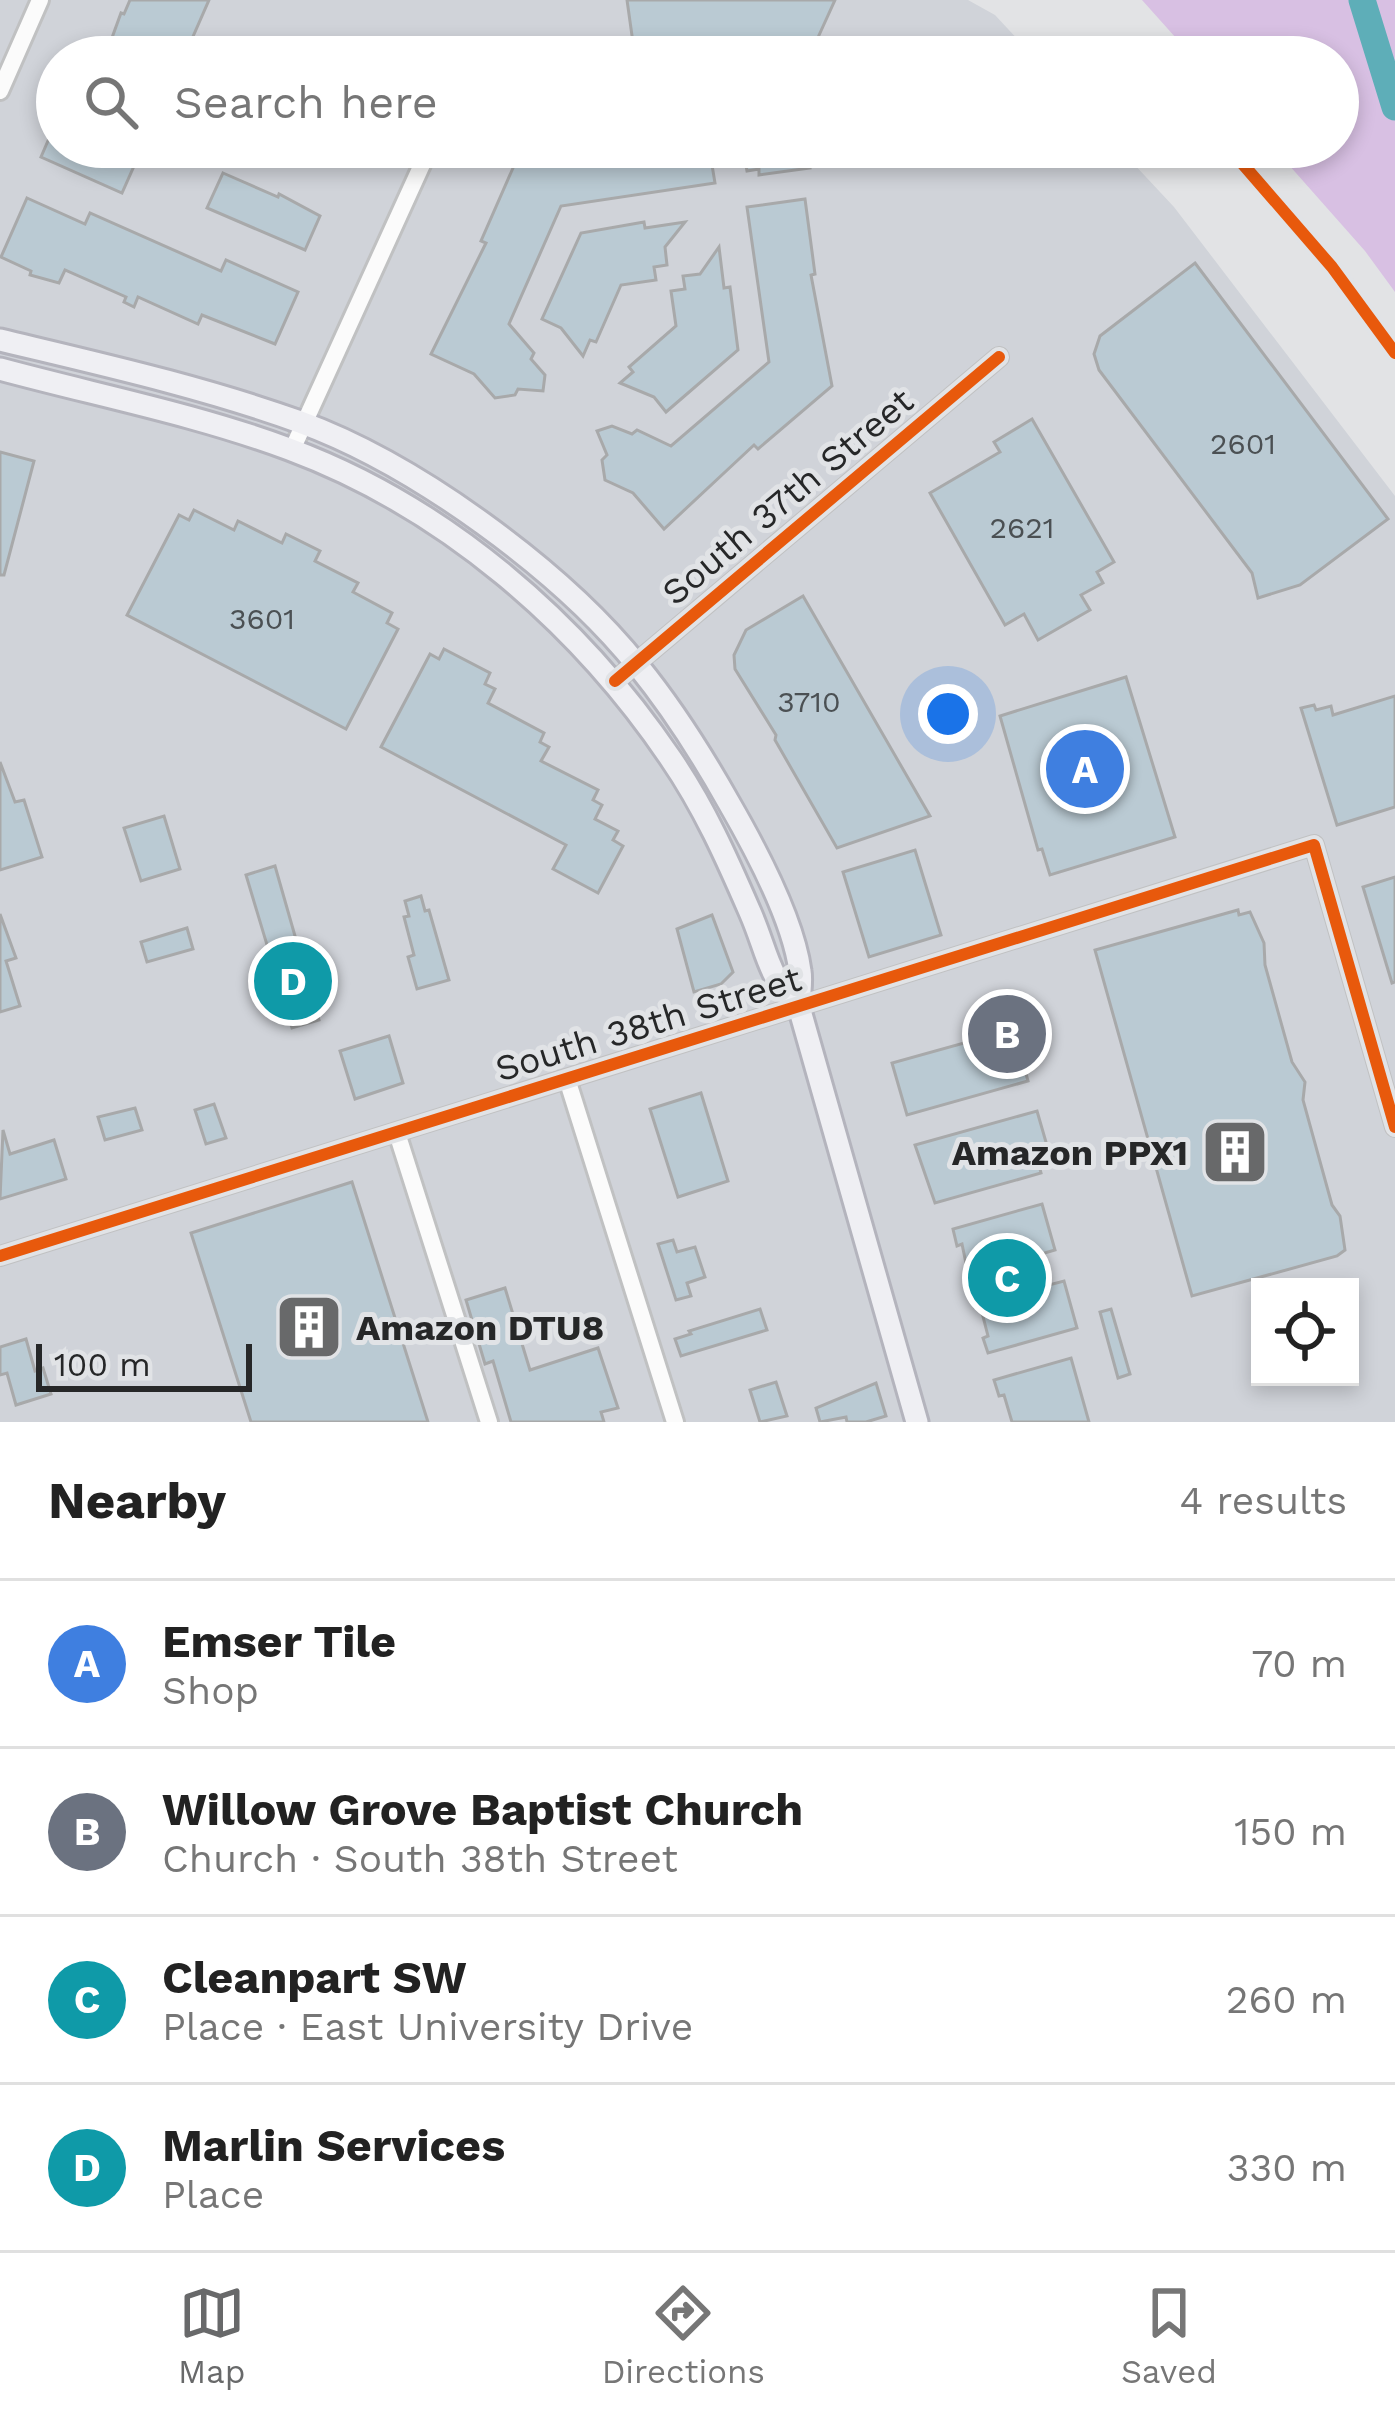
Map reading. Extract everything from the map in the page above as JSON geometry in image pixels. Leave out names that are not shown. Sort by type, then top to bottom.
[{"type":"main road","points":[[0,340],[221,397],[304,424],[383,462],[500,538],[579,605],[636,663],[697,745],[743,828],[787,925],[801,971],[799,1007],[917,1422]]},
{"type":"main road","points":[[0,369],[212,424],[292,450],[426,520],[502,573],[557,620],[615,682],[673,761],[720,842],[775,983],[799,1007]]},
{"type":"street","points":[[0,91],[40,0]]},
{"type":"street","points":[[292,450],[420,168]]},
{"type":"street","name":"South 37th Street","points":[[615,682],[999,357]]},
{"type":"street","name":"South 38th Street","points":[[0,1256],[1314,845],[1395,1127]]},
{"type":"street","points":[[567,1078],[675,1422]]},
{"type":"street","points":[[397,1133],[489,1422]]},
{"type":"shaded area","points":[[0,0],[968,0],[995,15],[1014,36],[36,36],[36,168],[1138,168],[1174,207],[1395,496],[1395,1422],[0,1422]]},
{"type":"shaded area","points":[[1142,0],[1395,0],[1395,292],[1292,168],[1359,168],[1359,36],[1174,36]]},
{"type":"building","points":[[130,0],[209,0],[193,36],[113,36]]},
{"type":"building","points":[[627,0],[835,0],[819,36],[632,36]]},
{"type":"building","points":[[66,168],[133,168],[122,193]]},
{"type":"building","points":[[513,168],[712,168],[715,183],[561,206],[509,324],[534,353],[531,359],[545,375],[543,391],[518,389],[515,395],[495,398],[474,374],[431,354],[486,243],[481,241]]},
{"type":"building","points":[[746,168],[810,168],[759,175],[759,169]]},
{"type":"building","points":[[223,173],[320,216],[305,250],[207,208]]},
{"type":"building","points":[[27,198],[85,224],[90,213],[221,271],[226,260],[298,292],[275,344],[202,315],[198,324],[138,297],[134,307],[124,302],[126,297],[65,270],[59,283],[30,275],[31,271],[1,257]]},
{"type":"building","points":[[805,199],[815,274],[811,275],[832,386],[758,449],[754,445],[664,529],[633,493],[605,480],[602,460],[607,455],[597,431],[612,426],[632,434],[637,430],[671,446],[769,362],[747,207]]},
{"type":"building","points":[[644,222],[645,228],[685,222],[665,247],[667,265],[654,267],[656,280],[621,285],[596,342],[590,340],[583,356],[561,328],[542,319],[581,233]]},
{"type":"building","points":[[719,247],[738,350],[666,412],[654,397],[620,383],[633,372],[629,367],[676,326],[671,291],[685,289],[683,276],[700,274]]},
{"type":"building","points":[[1195,263],[1388,519],[1300,585],[1258,598],[1252,573],[1099,370],[1094,354],[1100,336]]},
{"type":"building","points":[[1032,419],[1114,562],[1097,572],[1103,583],[1081,595],[1090,610],[1038,640],[1024,614],[1005,625],[930,493],[1000,452],[994,442]]},
{"type":"building","points":[[0,452],[34,461],[4,575],[0,575]]},
{"type":"building","points":[[194,510],[234,530],[238,521],[282,543],[286,534],[320,551],[315,561],[358,583],[353,592],[392,613],[387,623],[398,629],[346,729],[127,615],[179,515],[189,520]]},
{"type":"building","points":[[803,596],[930,816],[837,848],[735,669],[734,655],[746,630]]},
{"type":"building","points":[[444,649],[490,673],[485,684],[495,689],[488,703],[544,733],[540,742],[549,747],[541,761],[598,790],[593,800],[602,805],[595,819],[618,831],[613,840],[623,846],[598,893],[553,869],[566,845],[381,747],[430,654],[439,659]]},
{"type":"building","points":[[1126,677],[1175,837],[1050,875],[1042,849],[1038,850],[1000,716]]},
{"type":"building","points":[[1395,696],[1395,807],[1337,825],[1301,708],[1331,706],[1333,715]]},
{"type":"building","points":[[0,762],[15,802],[24,800],[42,857],[0,870]]},
{"type":"building","points":[[164,816],[180,869],[141,881],[124,828]]},
{"type":"building","points":[[915,850],[941,935],[869,957],[843,872]]},
{"type":"building","points":[[275,866],[319,1020],[292,1028],[246,875]]},
{"type":"building","points":[[1395,877],[1395,982],[1392,983],[1363,887]]},
{"type":"building","points":[[421,896],[449,980],[417,989],[404,917],[409,916],[405,901]]},
{"type":"building","name":"Amazon PPX1","points":[[1238,910],[1239,915],[1250,912],[1264,943],[1265,965],[1292,1062],[1305,1082],[1303,1100],[1332,1205],[1340,1216],[1345,1250],[1192,1296],[1095,950]]},
{"type":"building","points":[[0,914],[16,958],[6,961],[20,1006],[0,1012]]},
{"type":"building","points":[[712,915],[733,972],[721,984],[694,992],[677,929]]},
{"type":"building","points":[[187,928],[193,949],[147,962],[141,942]]},
{"type":"building","points":[[1014,1029],[1028,1081],[907,1115],[892,1063]]},
{"type":"building","points":[[389,1036],[403,1083],[355,1099],[340,1051]]},
{"type":"building","points":[[701,1093],[728,1181],[678,1197],[650,1109]]},
{"type":"building","points":[[214,1104],[226,1138],[206,1144],[195,1110]]},
{"type":"building","points":[[135,1108],[142,1130],[105,1140],[98,1117]]},
{"type":"building","points":[[1037,1111],[1048,1149],[1036,1153],[1041,1173],[935,1203],[915,1145]]},
{"type":"building","points":[[3,1130],[10,1154],[54,1140],[66,1179],[0,1199]]},
{"type":"building","name":"Amazon DTU8","points":[[352,1182],[428,1422],[251,1422],[191,1233]]},
{"type":"building","points":[[1042,1204],[1055,1250],[1041,1254],[1049,1285],[1064,1281],[1077,1328],[988,1353],[980,1305],[975,1307],[962,1244],[957,1246],[953,1229]]},
{"type":"building","points":[[673,1240],[677,1252],[695,1247],[705,1277],[687,1283],[691,1296],[676,1300],[658,1244]]},
{"type":"building","points":[[505,1288],[530,1370],[598,1348],[618,1408],[601,1412],[604,1422],[511,1422],[493,1361],[485,1364],[466,1300]]},
{"type":"building","points":[[760,1309],[767,1330],[681,1356],[675,1339]]},
{"type":"building","points":[[1111,1309],[1130,1374],[1118,1378],[1100,1312]]},
{"type":"building","points":[[26,1339],[35,1371],[43,1368],[51,1394],[16,1405],[7,1373],[0,1375],[0,1347]]},
{"type":"building","points":[[1071,1358],[1089,1422],[1012,1422],[994,1380]]},
{"type":"building","points":[[776,1382],[787,1416],[760,1422],[750,1390]]},
{"type":"building","points":[[876,1383],[886,1416],[866,1422],[847,1422],[846,1417],[820,1422],[816,1408]]},
{"type":"waterway","points":[[1362,0],[1395,107]]},
{"type":"cycle path","points":[[1246,168],[1332,267],[1395,353]]},
{"type":"cycle path","points":[[615,681],[999,357]]},
{"type":"cycle path","points":[[0,1256],[1314,845],[1395,1127]]},
{"type":"place","name":"Emser Tile","points":[[1085,769]]},
{"type":"place","name":"Marlin Services","points":[[293,981]]},
{"type":"place","name":"Willow Grove Baptist Church","points":[[1007,1034]]},
{"type":"place","name":"Amazon PPX1","points":[[1235,1152]]},
{"type":"place","name":"Cleanpart SW","points":[[1007,1278]]},
{"type":"place","name":"Amazon DTU8","points":[[309,1327]]}]
